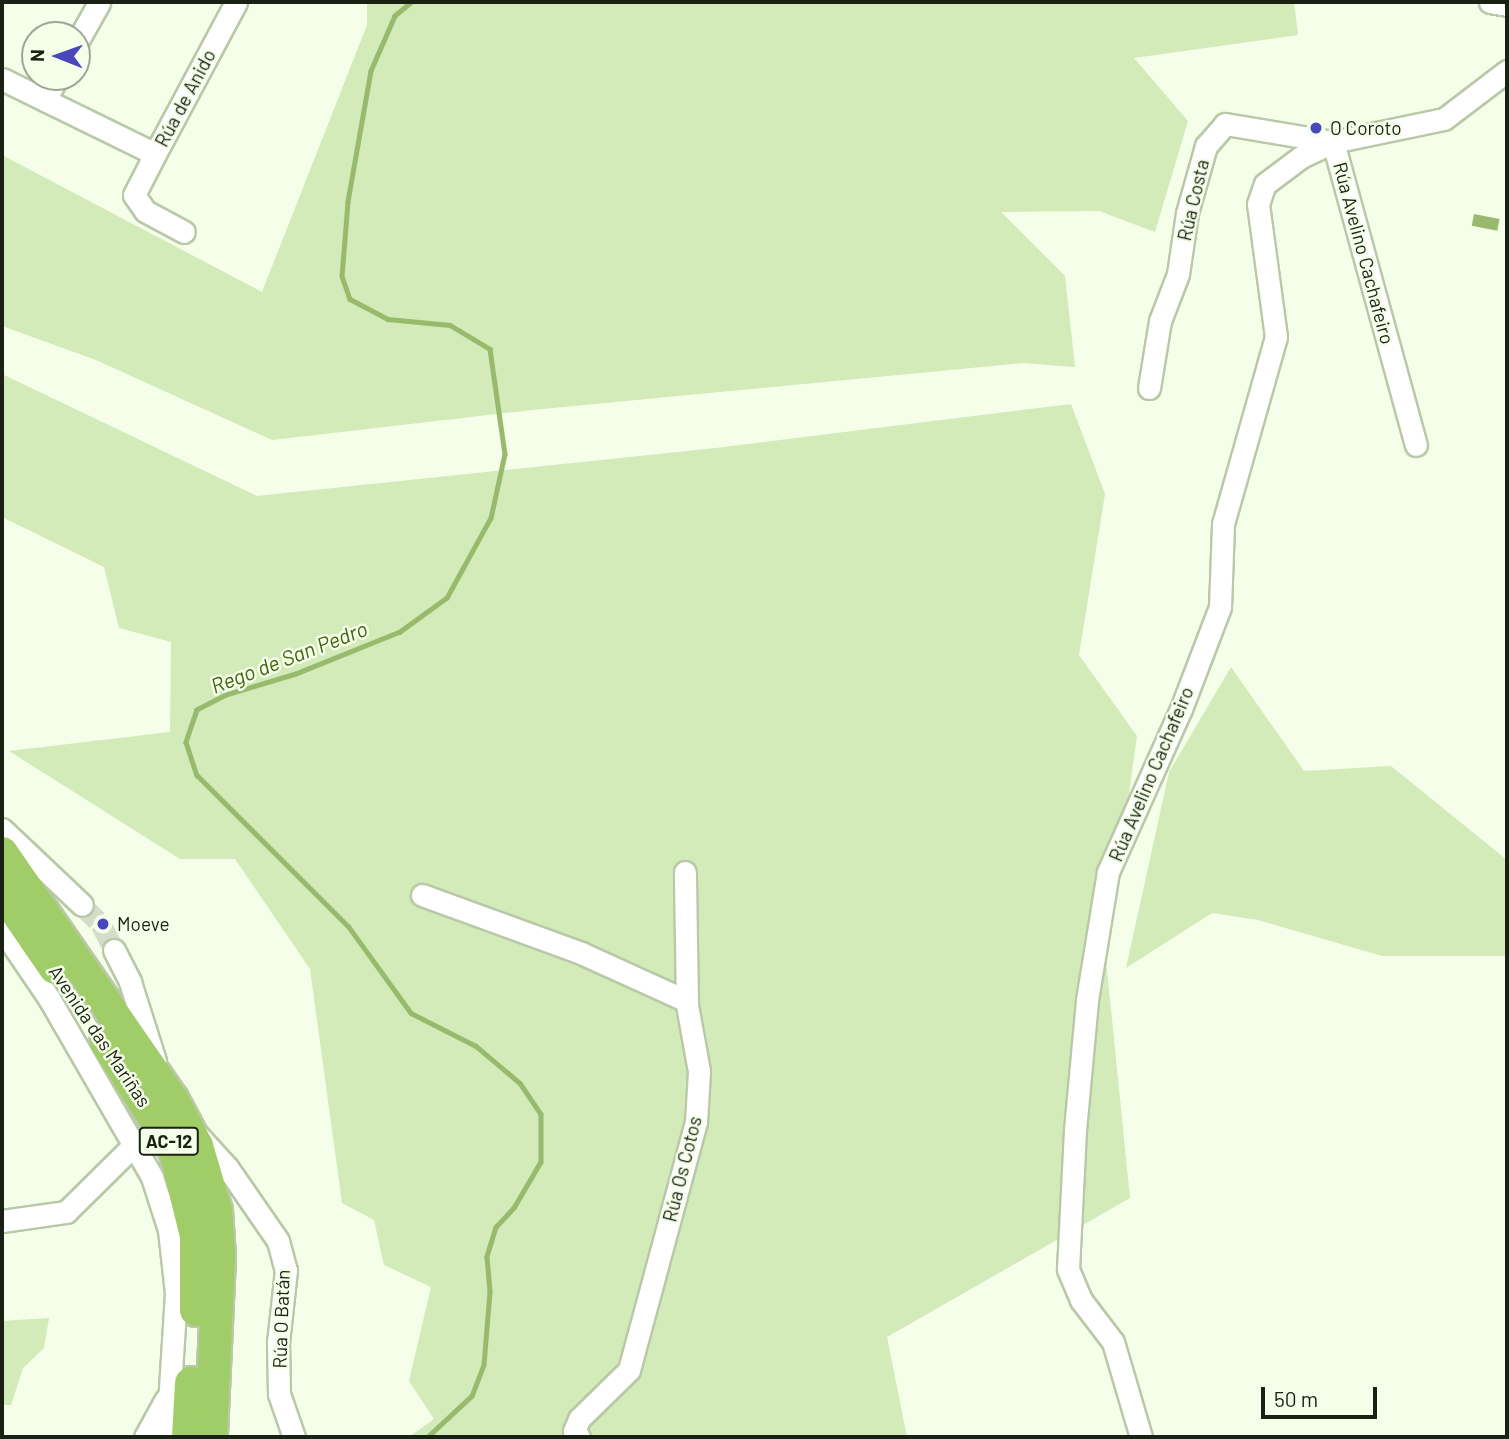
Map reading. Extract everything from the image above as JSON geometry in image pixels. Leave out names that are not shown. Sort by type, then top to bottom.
[{"type":"highway","name":"Avenida das Mariñas","points":[[2,853],[160,1084],[197,1146],[216,1211],[218,1298],[211,1437]]},
{"type":"highway","name":"Avenida das Mariñas","points":[[2,891],[175,1150],[196,1236],[188,1437]]},
{"type":"street","name":"Rúa de Anido","points":[[2,79],[155,154],[236,2]]},
{"type":"street","points":[[1490,2],[1507,5]]},
{"type":"street","points":[[89,21],[99,3]]},
{"type":"street","name":"Rúa Avelino Cachafeiro","points":[[1141,1437],[1113,1342],[1081,1300],[1068,1269],[1087,1000],[1108,872],[1181,709],[1220,607],[1223,524],[1276,337],[1258,204],[1265,184],[1301,157],[1333,142],[1444,119],[1507,71]]},
{"type":"street","points":[[45,100],[50,91]]},
{"type":"street","name":"Rúa Costa","points":[[1149,388],[1160,321],[1178,274],[1187,213],[1206,146],[1225,124],[1333,142]]},
{"type":"street","name":"Rúa Avelino Cachafeiro","points":[[1333,142],[1416,445]]},
{"type":"street","points":[[155,154],[134,195],[145,211],[184,232]]},
{"type":"street","points":[[2,829],[82,905]]},
{"type":"street","name":"Rúa Os Cotos","points":[[579,1437],[574,1431],[579,1419],[629,1370],[696,1122],[699,1072],[687,1001],[685,872]]},
{"type":"street","points":[[422,895],[581,953],[687,1001]]},
{"type":"street","name":"Avenida das Mariñas","points":[[2,929],[50,1000],[152,1177],[169,1230],[176,1293],[167,1398],[167,1437]]},
{"type":"street","points":[[114,950],[130,982],[160,1084]]},
{"type":"street","name":"Avenida das Mariñas","points":[[185,1122],[227,1167],[278,1241]]},
{"type":"street","points":[[2,1221],[66,1213],[134,1145]]},
{"type":"street","name":"Rúa O Batán","points":[[278,1241],[286,1270],[278,1342],[279,1394],[294,1437]]},
{"type":"street","name":"Avenida das Mariñas","points":[[145,1437],[167,1398]]},
{"type":"shaded area","points":[[367,2],[1294,2],[1298,35],[1134,58],[1188,121],[1155,232],[1099,211],[1001,212],[1065,276],[1075,367],[1023,363],[532,410],[272,440],[96,360],[2,326],[2,155],[262,292],[367,25]]},
{"type":"shaded area","points":[[1474,214],[1500,219],[1497,231],[1472,226]]},
{"type":"shaded area","points":[[2,374],[257,496],[716,448],[1071,404],[1105,494],[1079,655],[1137,736],[1106,960],[1130,1198],[887,1337],[907,1437],[409,1437],[434,1419],[409,1381],[431,1287],[384,1265],[374,1220],[342,1203],[310,969],[235,859],[180,859],[9,751],[170,732],[171,642],[119,628],[104,567],[2,517]]},
{"type":"shaded area","points":[[1231,667],[1304,771],[1391,766],[1507,860],[1507,956],[1382,956],[1258,920],[1212,913],[1126,968],[1169,772]]},
{"type":"shaded area","points":[[49,1318],[44,1348],[23,1368],[11,1405],[2,1405],[2,1321]]},
{"type":"waterway","name":"Rego de San Pedro","points":[[412,2],[395,16],[371,71],[348,202],[342,276],[350,299],[388,319],[450,325],[490,349],[505,454],[491,518],[447,598],[400,632],[296,674],[226,695],[197,710],[186,742],[197,775],[349,927],[411,1013],[476,1046],[520,1083],[541,1114],[541,1162],[514,1208],[496,1227],[487,1257],[490,1292],[484,1365],[472,1396],[428,1437]]},
{"type":"tunnel","points":[[82,905],[101,924],[114,950]]},
{"type":"place","name":"O Coroto","points":[[1316,128]]},
{"type":"place","name":"Moeve","points":[[103,924]]}]
